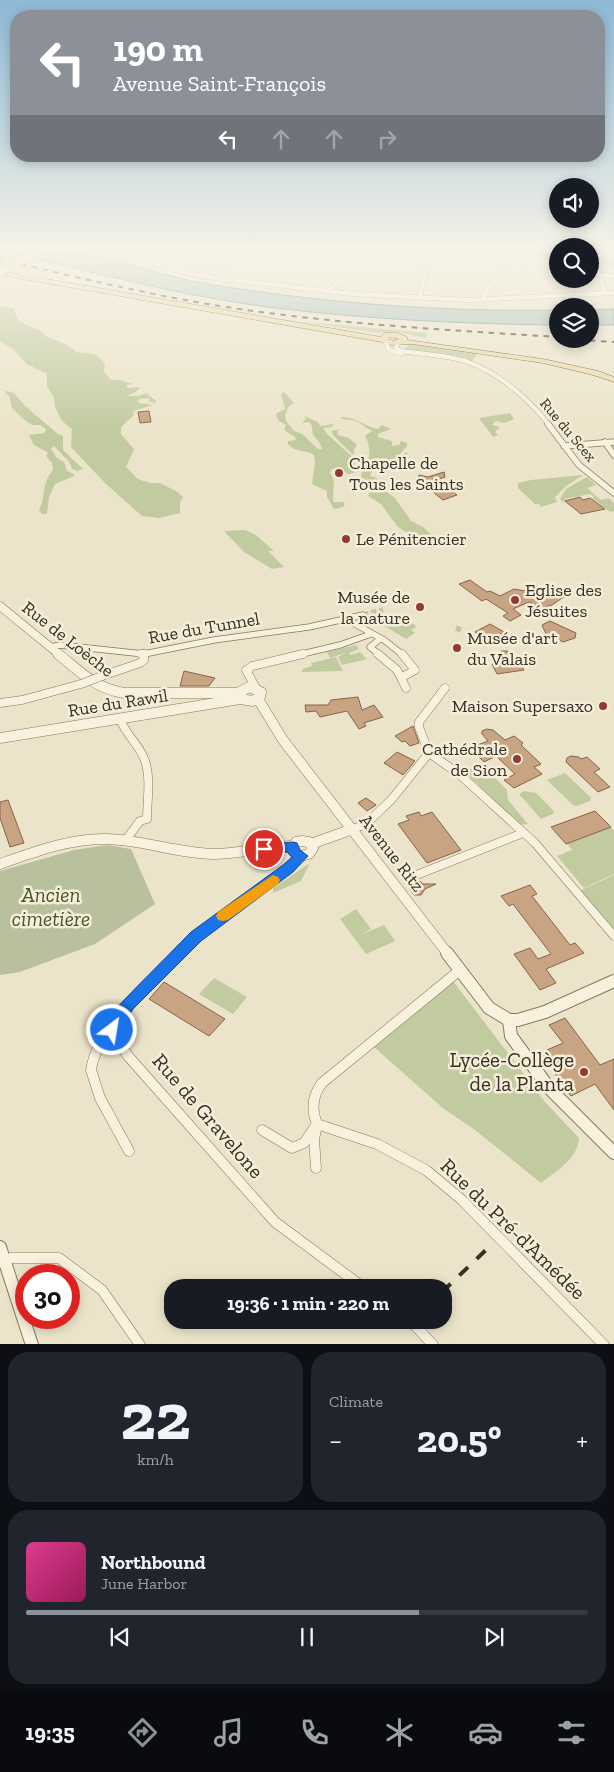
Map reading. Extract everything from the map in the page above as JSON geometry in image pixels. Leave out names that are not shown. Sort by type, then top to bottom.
[{"type":"main road","points":[[221,312],[385,341],[400,340],[533,357],[614,376]]},
{"type":"main road","points":[[301,325],[392,334],[400,340],[542,361],[595,373],[614,380]]},
{"type":"main road","points":[[385,341],[385,336],[392,334]]},
{"type":"street","name":"Rue du Scex","points":[[400,340],[396,348],[402,351],[461,361],[477,366],[501,379],[542,415],[583,469],[614,493]]},
{"type":"street","name":"Rue du Scex","points":[[385,341],[388,348],[396,353],[477,366]]},
{"type":"street","points":[[605,442],[614,455]]},
{"type":"street","points":[[564,446],[614,442]]},
{"type":"street","name":"Rue de Loèche","points":[[0,606],[94,684],[112,692],[240,694]]},
{"type":"street","name":"Rue du Tunnel","points":[[50,647],[60,645],[144,657],[214,640],[299,629],[363,615]]},
{"type":"street","points":[[346,619],[380,639],[411,662],[415,670],[402,677]]},
{"type":"street","points":[[248,673],[248,669],[252,666],[340,645],[371,634]]},
{"type":"street","points":[[380,639],[370,647],[402,677],[406,688]]},
{"type":"street","points":[[0,703],[16,701],[81,684],[144,657]]},
{"type":"street","points":[[244,668],[256,688],[261,692],[258,699],[251,702],[240,694],[247,679],[244,668]]},
{"type":"street","points":[[240,694],[256,688]]},
{"type":"street","points":[[446,688],[419,722],[419,727],[429,753],[459,774],[523,833],[546,856],[614,936]]},
{"type":"street","name":"Rue du Rawil","points":[[0,738],[120,719],[240,694]]},
{"type":"street","name":"Avenue Ritz","points":[[258,699],[283,740],[341,813],[350,830],[394,883],[489,1008],[499,1016],[509,1020]]},
{"type":"street","points":[[120,719],[144,758],[146,772],[147,819],[140,821],[125,841]]},
{"type":"street","points":[[0,864],[39,852],[100,839],[125,841],[183,852],[214,854],[293,846],[296,842],[302,841],[311,844],[363,825],[394,797],[429,753]]},
{"type":"street","points":[[419,874],[523,833]]},
{"type":"street","points":[[129,1152],[98,1094],[91,1072],[92,1063],[104,1039],[109,1032],[116,1030],[122,1014],[128,1005],[185,946],[210,925],[288,869],[301,856],[311,852],[313,848],[311,844]]},
{"type":"street","points":[[293,846],[294,852],[301,856]]},
{"type":"street","points":[[316,1168],[314,1138],[318,1124],[314,1117],[312,1100],[322,1083],[460,970]]},
{"type":"street","points":[[614,981],[525,1018],[509,1020],[511,1036],[549,1088],[614,1153]]},
{"type":"street","name":"Rue de Gravelone","points":[[116,1030],[118,1040],[128,1056],[266,1212],[299,1241],[352,1279]]},
{"type":"street","points":[[262,1130],[292,1148],[296,1148],[302,1145],[318,1124]]},
{"type":"street","name":"Rue du Pré-d'Amédée","points":[[318,1124],[377,1144],[426,1170],[462,1200],[604,1344]]},
{"type":"street","points":[[2,1254],[32,1344]]},
{"type":"street","points":[[2,1254],[11,1258],[59,1258],[102,1290],[140,1344]]},
{"type":"street","points":[[419,1329],[433,1344]]},
{"type":"green space","points":[[0,312],[15,312],[24,324],[69,346],[76,352],[95,354],[105,363],[104,372],[111,380],[121,380],[133,384],[127,385],[127,388],[140,387],[136,392],[126,396],[138,396],[146,393],[156,401],[156,403],[148,401],[150,399],[148,398],[139,399],[138,403],[153,405],[133,411],[134,415],[121,427],[121,434],[134,449],[126,467],[138,479],[150,483],[160,483],[176,491],[183,497],[180,502],[180,513],[159,518],[142,516],[106,484],[71,447],[72,429],[62,421],[55,407],[54,398],[47,386],[47,374],[27,364],[13,349],[0,341]]},
{"type":"green space","points":[[298,321],[427,333],[426,338],[398,332],[377,333]]},
{"type":"green space","points":[[409,343],[478,353],[472,361],[404,350]]},
{"type":"green space","points":[[5,392],[14,393],[25,406],[58,434],[63,436],[63,450],[83,469],[77,471],[71,468],[69,462],[54,446],[51,449],[57,458],[64,462],[67,471],[74,474],[74,476],[55,484],[49,497],[47,514],[42,514],[39,510],[43,500],[46,481],[53,470],[52,463],[46,456],[48,453],[34,445],[29,435],[44,433],[46,429],[40,425],[32,425],[27,422],[12,408],[9,396]]},
{"type":"green space","points":[[284,392],[294,403],[288,407],[285,416],[286,421],[294,431],[302,434],[318,449],[322,449],[313,434],[311,424],[309,422],[302,423],[306,419],[304,416],[318,422],[320,426],[334,424],[330,428],[331,430],[329,427],[323,428],[328,435],[355,459],[354,473],[348,474],[339,468],[332,469],[330,472],[334,481],[333,502],[343,502],[345,504],[343,507],[334,509],[327,497],[327,491],[312,484],[314,455],[294,449],[288,444],[288,441],[296,440],[295,437],[284,430],[286,425],[279,421],[276,416],[277,413],[285,409],[281,394]]},
{"type":"green space","points":[[510,413],[514,419],[504,423],[496,421],[492,425],[500,427],[495,432],[498,435],[493,437],[479,418]]},
{"type":"green space","points":[[340,417],[350,418],[378,429],[382,425],[391,429],[378,434],[378,437],[392,441],[392,446],[399,445],[401,441],[407,443],[407,446],[400,454],[402,456],[406,452],[408,454],[403,458],[401,466],[387,469],[390,464],[386,459],[376,458],[374,460],[379,461],[380,464],[373,469],[370,476],[377,478],[383,489],[395,498],[411,521],[423,527],[434,537],[430,541],[434,548],[429,548],[397,526],[381,504],[368,496],[370,492],[368,481],[361,477],[369,454],[369,446],[365,436],[372,431],[353,420]]},
{"type":"green space","points":[[343,429],[337,431],[338,435],[349,438],[357,445],[354,449],[354,454],[334,436],[331,431]]},
{"type":"green space","points":[[583,475],[566,486],[555,497],[557,502],[541,507],[539,504],[535,504],[518,488],[518,483],[531,480]]},
{"type":"green space","points":[[587,477],[596,485],[587,488],[601,500],[609,498],[614,503],[614,511],[610,512],[592,498],[594,497],[590,494],[565,499],[566,501],[563,502],[560,499],[566,489]]},
{"type":"green space","points":[[245,530],[256,535],[274,551],[268,551],[284,567],[272,569],[244,552],[224,531]]},
{"type":"green space","points":[[381,615],[397,624],[414,624],[416,627],[411,630],[415,633],[406,639],[373,619]]},
{"type":"green space","points":[[356,645],[359,649],[349,653],[351,655],[360,652],[367,659],[342,665],[338,657],[345,653],[330,658],[327,652]]},
{"type":"green space","points":[[336,657],[343,671],[302,672],[302,669],[312,666],[311,663]]},
{"type":"green space","points":[[481,764],[507,790],[508,800],[528,824],[520,825],[464,771]]},
{"type":"green space","points":[[565,773],[591,798],[590,801],[577,806],[573,805],[547,780]]},
{"type":"green space","points":[[524,791],[536,793],[554,811],[553,814],[541,819],[519,794]]},
{"type":"green space","points":[[611,827],[614,831],[614,874],[584,888],[557,856],[572,850],[567,843]]},
{"type":"green space","name":"Ancien cimetière","points":[[107,845],[131,849],[155,904],[95,944],[20,972],[0,975],[0,871],[74,850]]},
{"type":"green space","points":[[310,863],[301,881],[273,893],[273,888]]},
{"type":"green space","points":[[614,875],[614,936],[577,892]]},
{"type":"green space","points":[[356,909],[371,929],[360,935],[384,925],[395,941],[366,954],[340,919]]},
{"type":"green space","points":[[214,978],[247,997],[233,1014],[199,994]]},
{"type":"green space","points":[[453,981],[545,1102],[579,1138],[575,1152],[565,1164],[541,1183],[475,1130],[444,1109],[374,1047]]},
{"type":"water","points":[[309,312],[549,312],[549,325],[412,320]]},
{"type":"water","points":[[599,312],[614,312],[614,325],[599,325]]},
{"type":"building","points":[[149,411],[151,422],[140,423],[138,412]]},
{"type":"building","points":[[444,472],[445,477],[437,480],[457,495],[443,500],[423,484],[418,486],[419,475],[428,477]]},
{"type":"building","points":[[580,497],[583,500],[590,498],[605,509],[581,514],[565,501]]},
{"type":"building","points":[[470,580],[487,592],[490,591],[500,596],[514,589],[526,591],[539,599],[549,590],[565,596],[552,605],[541,608],[529,602],[513,609],[521,615],[510,621],[503,616],[508,613],[486,599],[482,601],[459,584]]},
{"type":"building","points":[[550,621],[576,633],[575,638],[563,642],[546,634],[542,625]]},
{"type":"building","points":[[490,624],[504,632],[490,641],[475,632]]},
{"type":"building","points":[[501,651],[508,651],[511,662],[519,662],[524,670],[497,674],[492,664],[498,663],[496,654],[502,654]]},
{"type":"building","points":[[184,671],[215,678],[209,686],[180,686]]},
{"type":"building","points":[[358,697],[362,710],[374,705],[383,717],[364,723],[366,726],[359,729],[347,711],[320,717],[316,711],[306,712],[305,705],[328,705],[331,700]]},
{"type":"building","points":[[413,726],[419,743],[410,746],[395,736]]},
{"type":"building","name":"Cathédrale de Sion","points":[[487,729],[493,730],[505,740],[514,736],[523,743],[521,745],[541,764],[534,767],[542,774],[514,788],[504,780],[515,774],[496,756],[484,762],[470,748],[488,741],[482,734],[482,731]]},
{"type":"building","points":[[397,752],[415,761],[403,775],[384,763]]},
{"type":"building","points":[[571,756],[581,759],[587,757],[600,769],[594,772],[610,787],[598,792],[566,762],[567,758]]},
{"type":"building","points":[[366,798],[376,805],[367,811],[358,803]]},
{"type":"building","points":[[8,800],[24,843],[10,847],[0,818],[0,802]]},
{"type":"building","points":[[595,811],[611,827],[566,844],[551,827]]},
{"type":"building","points":[[419,812],[421,816],[432,812],[461,850],[427,863],[398,824],[409,820],[406,816]]},
{"type":"building","points":[[420,881],[423,884],[436,884],[425,889],[421,895],[414,895],[410,889]]},
{"type":"building","points":[[530,885],[537,894],[532,896],[570,945],[575,943],[584,953],[546,969],[556,983],[540,990],[514,954],[530,948],[538,959],[551,954],[513,904],[509,906],[501,896]]},
{"type":"building","points":[[164,982],[225,1019],[209,1036],[149,999]]},
{"type":"building","points":[[565,1018],[600,1065],[614,1059],[614,1110],[595,1084],[571,1096],[540,1053],[563,1043],[549,1025]]},
{"type":"tunnel","points":[[363,615],[383,610]]},
{"type":"tunnel","points":[[456,628],[461,630]]},
{"type":"railway","points":[[258,312],[392,326],[549,336]]},
{"type":"railway","points":[[599,341],[614,342]]},
{"type":"railway","points":[[452,1282],[487,1249]]},
{"type":"slow traffic","points":[[223,916],[273,880]]},
{"type":"place","name":"Chapelle de Tous les Saints","points":[[339,473]]},
{"type":"place","name":"Le Pénitencier","points":[[346,539]]},
{"type":"place","name":"Eglise des Jésuites","points":[[515,600]]},
{"type":"place","name":"Musée de la nature","points":[[420,607]]},
{"type":"place","name":"Musée d'art du Valais","points":[[457,648]]},
{"type":"place","name":"Maison Supersaxo","points":[[603,706]]},
{"type":"place","name":"Cathédrale de Sion","points":[[517,759]]},
{"type":"place","name":"Lycée-Collège de la Planta","points":[[584,1072]]},
{"type":"route","points":[[112,1030],[116,1030],[122,1014],[128,1005],[196,936],[288,869],[301,856],[293,851],[293,846],[264,849]]}]
